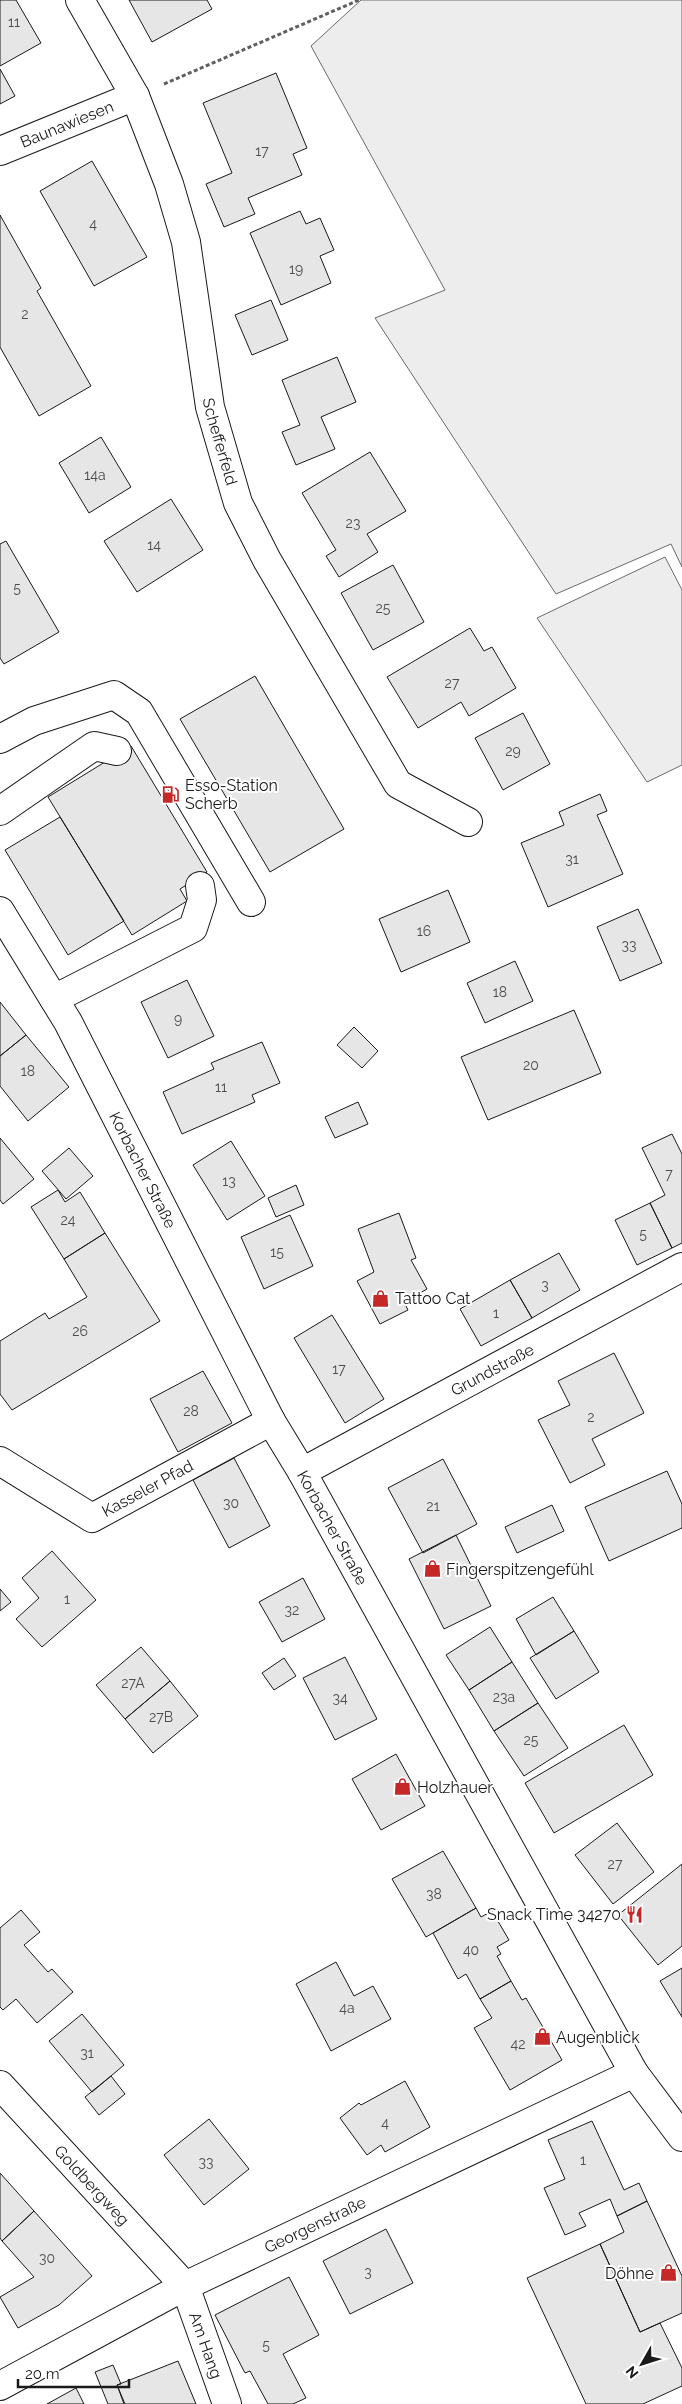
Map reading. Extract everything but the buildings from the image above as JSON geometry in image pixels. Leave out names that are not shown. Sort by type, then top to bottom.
[{"type":"street","name":"Schefferfeld","points":[[80,0],[135,96],[169,184],[186,242],[210,407],[238,503],[267,560],[398,784],[468,822]]},
{"type":"street","name":"Baunawiesen","points":[[0,150],[135,96]]},
{"type":"street","points":[[0,740],[34,721],[114,695],[139,712],[251,902]]},
{"type":"street","points":[[0,811],[94,746],[117,751]]},
{"type":"street","points":[[54,999],[193,928],[202,900],[200,886]]},
{"type":"street","name":"Korbacher Straße","points":[[0,911],[68,1022],[271,1421],[302,1472],[634,2073],[682,2137]]},
{"type":"street","name":"Grundstraße","points":[[302,1472],[682,1267]]},
{"type":"street","name":"Kasseler Pfad","points":[[0,1461],[92,1518],[271,1421]]},
{"type":"street","name":"Georgenstraße","points":[[0,2386],[185,2286],[634,2073]]},
{"type":"street","name":"Goldbergweg","points":[[0,2085],[185,2286]]},
{"type":"street","name":"Am Hang","points":[[185,2286],[227,2404]]},
{"type":"path","points":[[135,96],[359,0]]},
{"type":"shaded area","points":[[361,0],[682,0],[682,567],[671,544],[556,594],[375,318],[445,290],[311,46]]},
{"type":"shaded area","points":[[665,557],[682,590],[682,765],[647,782],[537,618]]},
{"type":"place","name":"Esso-Station Scherb","points":[[171,794]]},
{"type":"place","name":"Tattoo Cat","points":[[381,1298]]},
{"type":"place","name":"Fingerspitzengefühl","points":[[432,1569]]},
{"type":"place","name":"Holzhauer","points":[[403,1787]]},
{"type":"place","name":"Snack Time 34270","points":[[635,1914]]},
{"type":"place","name":"Augenblick","points":[[542,2037]]},
{"type":"place","name":"Döhne","points":[[668,2273]]}]
